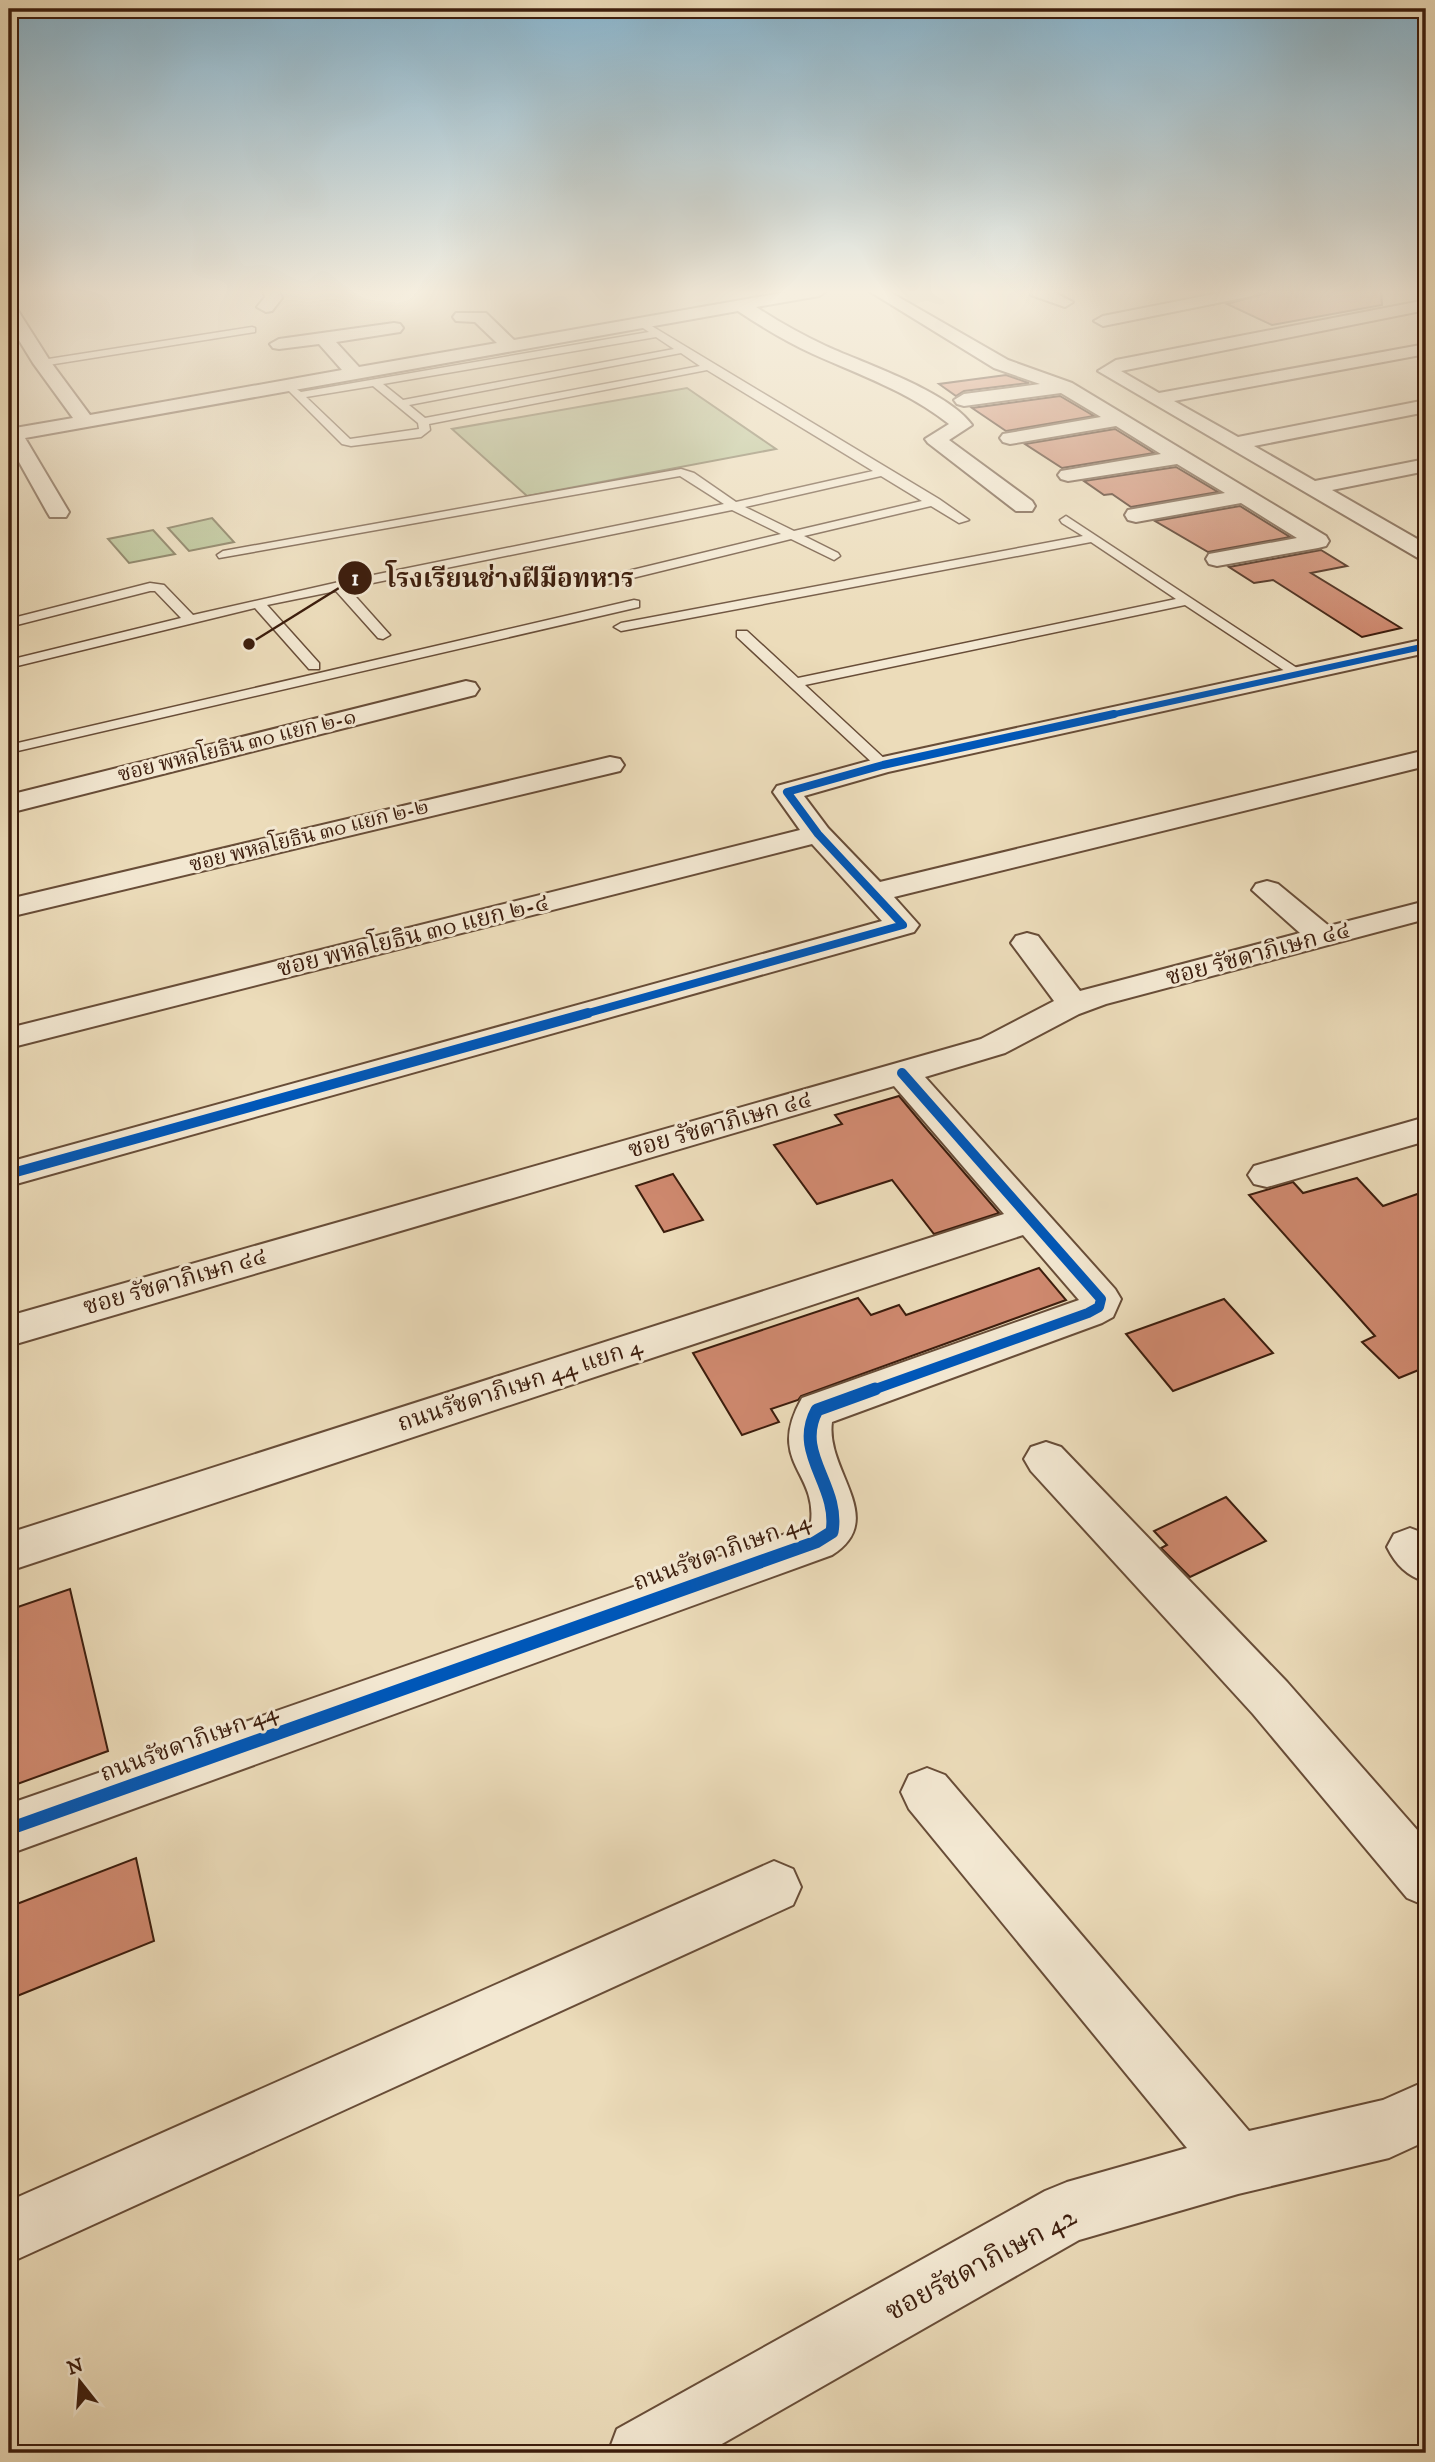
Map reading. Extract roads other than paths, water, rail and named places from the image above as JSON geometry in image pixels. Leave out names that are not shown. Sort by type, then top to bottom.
[{"type":"street","points":[[74,406],[85,421]]},
{"type":"street","points":[[58,512],[11,434],[187,406]]},
{"type":"street","points":[[941,406],[962,425],[935,439],[1024,506]]},
{"type":"street","points":[[1096,406],[1318,541],[1217,559]]},
{"type":"street","points":[[1168,406],[1426,553]]},
{"type":"street","points":[[1234,444],[1426,406]]},
{"type":"street","points":[[1010,438],[1119,420]]},
{"type":"street","points":[[1068,475],[1182,457]]},
{"type":"street","points":[[1311,488],[1426,465]]},
{"type":"street","points":[[1136,515],[1246,496]]},
{"type":"street","points":[[9,1174],[903,925],[818,834],[787,792],[883,765],[1426,646]]},
{"type":"street","points":[[1392,653],[1426,674]]},
{"type":"street","name":"ซอย พหลโยธิน ๓๐ แยก ๒-๑","points":[[9,804],[466,689]]},
{"type":"street","points":[[873,893],[1426,758]]},
{"type":"street","name":"ซอย พหลโยธิน ๓๐ แยก ๒-๒","points":[[9,908],[610,765]]},
{"type":"street","name":"ซอย พหลโยธิน ๓๐ แยก ๒-๔","points":[[9,1038],[818,834]]},
{"type":"street","points":[[1267,890],[1322,936]]},
{"type":"street","name":"ซอย รัชดาภิเษก ๔๔","points":[[9,1331],[902,1073],[1021,1035],[1055,1011],[1072,1003],[1426,910]]},
{"type":"street","points":[[1027,943],[1072,1003]]},
{"type":"street","name":"ถนนรัชดาภิเษก 44","points":[[9,1829],[816,1542],[832,1532],[835,1513],[807,1436],[809,1420],[817,1410],[1099,1307],[1101,1299],[1092,1286],[902,1073]]},
{"type":"street","points":[[1267,1175],[1426,1129]]},
{"type":"street","name":"ถนนรัชดาภิเษก 44 แยก 4","points":[[9,1552],[1031,1219]]},
{"type":"street","points":[[1046,1459],[1270,1698],[1426,1880]]},
{"type":"street","points":[[926,1792],[1238,2164]]},
{"type":"street","points":[[9,2232],[774,1887]]},
{"type":"street","name":"ซอยรัชดาภิเษก 42","points":[[641,2453],[1067,2213],[1238,2164],[1390,2127],[1426,2110]]},
{"type":"lane","points":[[310,406],[346,442],[351,443],[421,434],[425,430],[423,422],[406,406]]},
{"type":"lane","points":[[423,422],[505,406]]},
{"type":"lane","points":[[772,406],[963,520]]},
{"type":"lane","points":[[9,664],[258,603],[734,506],[882,472]]},
{"type":"lane","points":[[223,555],[671,473],[690,475],[734,506],[834,556]]},
{"type":"lane","points":[[600,582],[935,501]]},
{"type":"lane","points":[[1066,520],[1299,674]]},
{"type":"lane","points":[[621,627],[1094,538]]},
{"type":"lane","points":[[339,586],[383,635]]},
{"type":"lane","points":[[9,622],[150,587],[159,588],[190,620]]},
{"type":"lane","points":[[795,682],[1188,600]]},
{"type":"lane","points":[[258,603],[314,667]]},
{"type":"lane","points":[[9,749],[634,604]]},
{"type":"lane","points":[[742,634],[883,765]]},
{"type":"place","name":"โรงเรียนช่างฝีมือทหาร","points":[[249,644]]}]
